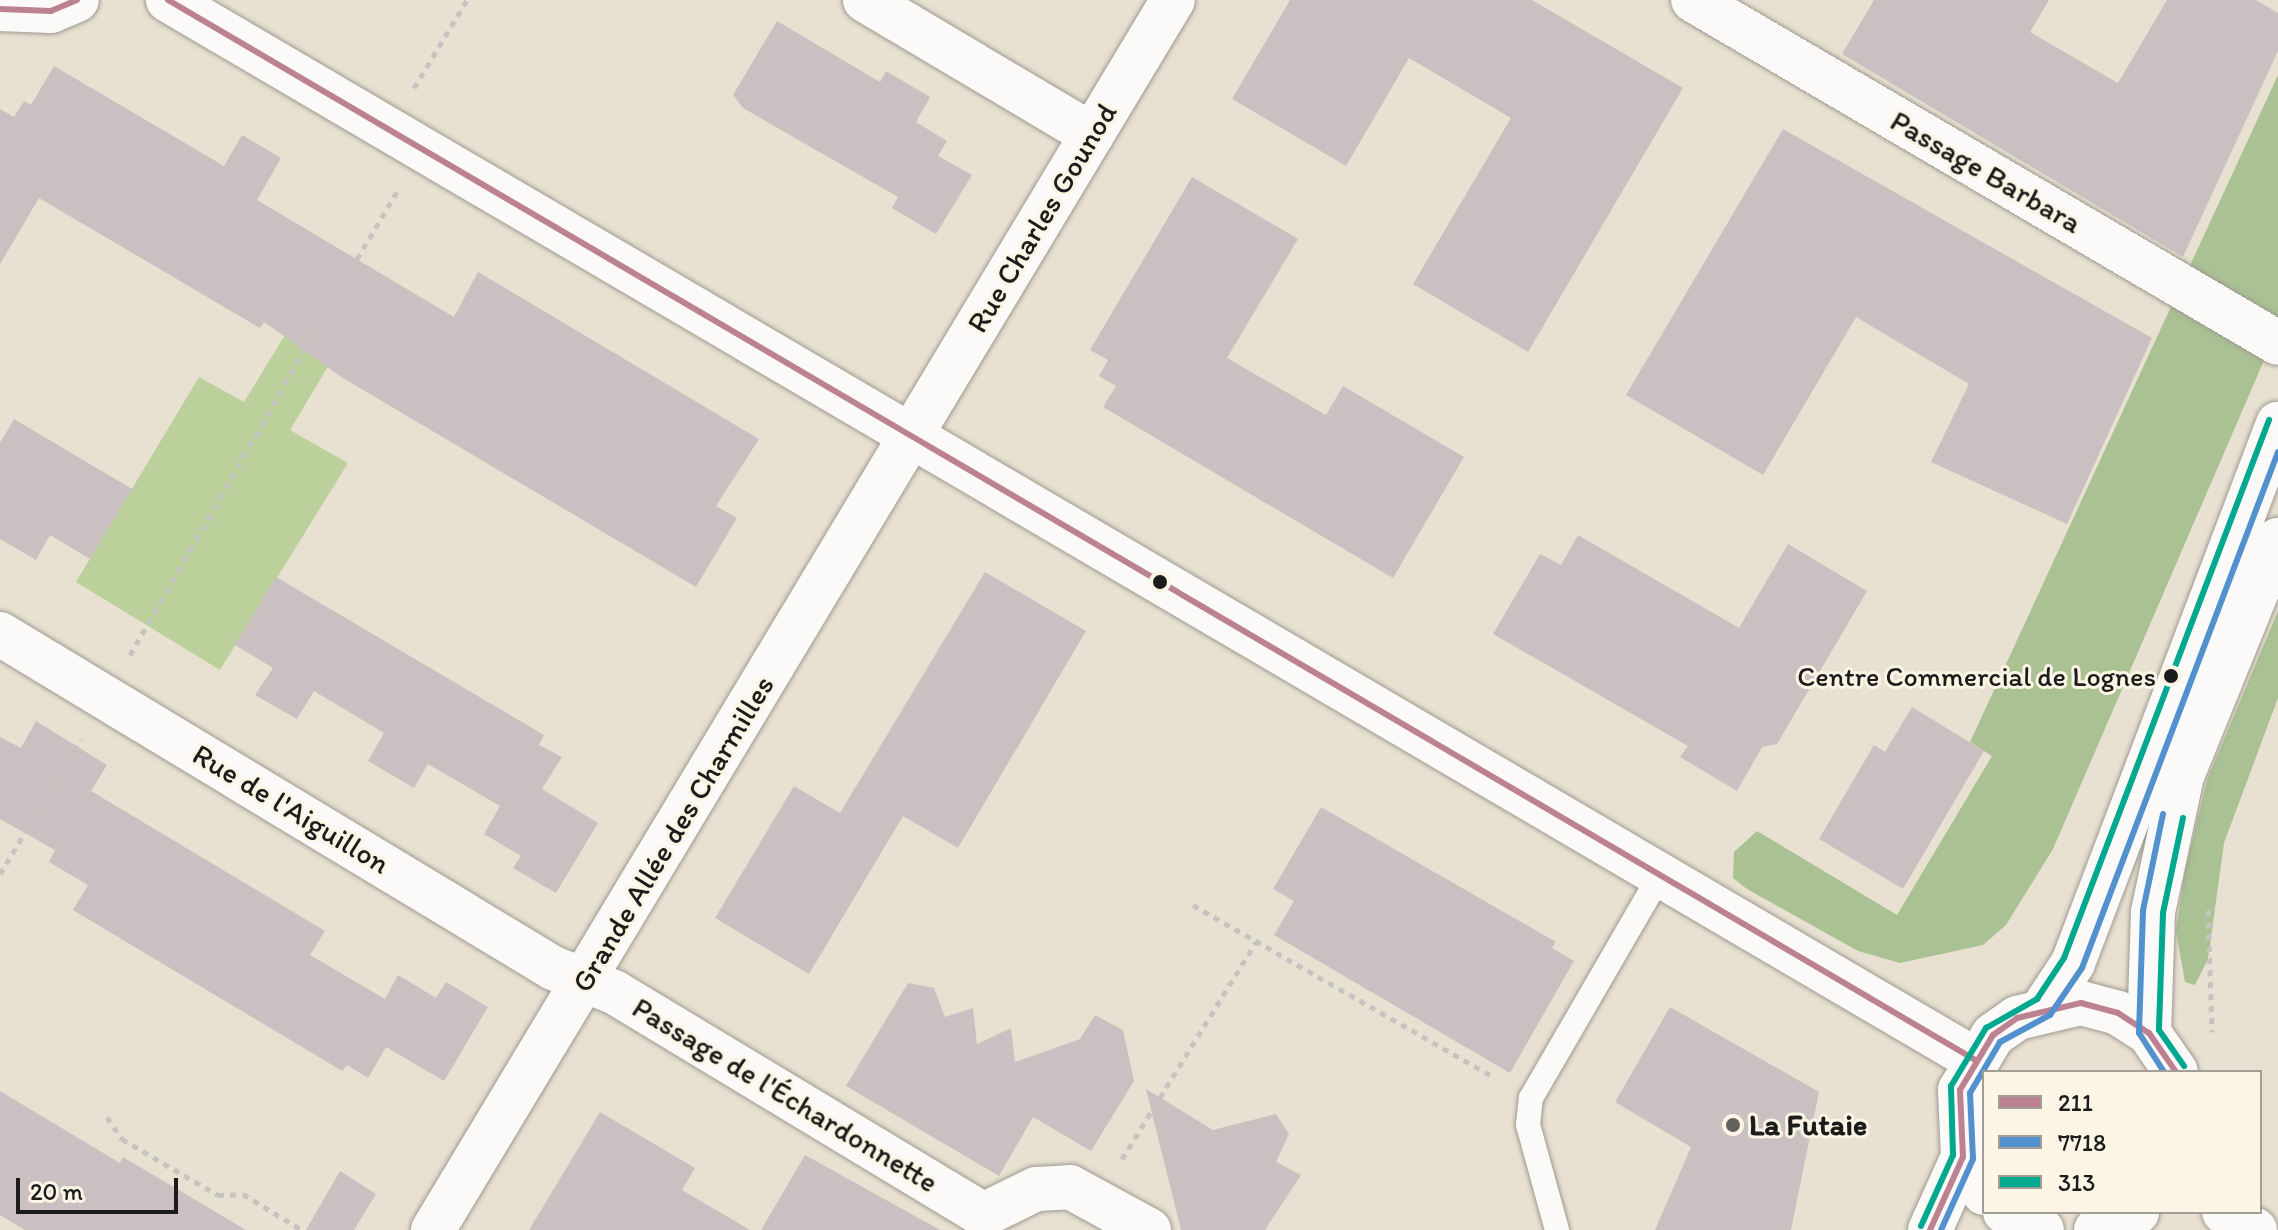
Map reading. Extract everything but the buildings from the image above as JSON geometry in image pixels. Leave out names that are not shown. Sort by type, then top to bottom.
[{"type":"street","points":[[0,9],[27,14],[77,0]]},
{"type":"street","points":[[168,0],[407,137],[1658,879],[1974,1059]]},
{"type":"street","points":[[865,0],[1092,135]]},
{"type":"street","name":"Rue Charles Gounod","points":[[910,437],[1173,0]]},
{"type":"street","name":"Passage Barbara","points":[[1693,0],[2278,343]]},
{"type":"street","points":[[2044,1007],[2073,963],[2278,424]]},
{"type":"street","name":"Grande Allée des Charmilles","points":[[433,1230],[910,437]]},
{"type":"street","points":[[2149,1033],[2153,912],[2182,776],[2278,540]]},
{"type":"street","name":"Rue de l'Aiguillon","points":[[0,634],[553,968],[584,980]]},
{"type":"street","name":"Passage de l'Échardonnette","points":[[584,980],[984,1222],[1036,1189],[1070,1187],[1149,1230]]},
{"type":"street","points":[[1930,1230],[1974,1175],[1960,1090],[1974,1059],[1993,1035],[2044,1007],[2081,1003],[2118,1013],[2149,1033],[2175,1070]]},
{"type":"street","points":[[2009,1214],[2042,1230]]},
{"type":"street","points":[[2096,1230],[2132,1214]]},
{"type":"street","points":[[2227,1214],[2255,1230]]},
{"type":"lane","points":[[1557,1230],[1528,1125],[1531,1098],[1658,879]]},
{"type":"path","points":[[357,259],[467,0]]},
{"type":"path","points":[[0,874],[332,302]]},
{"type":"path","points":[[2209,896],[2207,1009],[2215,1047]]},
{"type":"path","points":[[1193,905],[1531,1098]]},
{"type":"path","points":[[1097,1200],[1256,942]]},
{"type":"path","points":[[107,1117],[122,1139],[218,1195],[243,1194],[302,1230]]},
{"type":"green space","points":[[2278,75],[2278,328],[2053,849],[2006,925],[1983,945],[1900,963],[1858,951],[1747,889],[1733,878],[1734,852],[1757,831],[1897,915],[1992,756],[1970,742]]},
{"type":"green space","points":[[285,335],[330,363],[290,430],[348,463],[220,670],[76,582],[199,377],[244,402]]},
{"type":"green space","points":[[2278,611],[2278,698],[2224,843],[2208,959],[2195,985],[2185,982],[2176,931],[2185,871],[2207,780]]},
{"type":"transit line","name":"211","points":[[0,9],[51,11],[77,0]]},
{"type":"transit line","name":"211","points":[[168,0],[1974,1059]]},
{"type":"transit line","name":"313","points":[[1921,1226],[1953,1155],[1951,1086],[1986,1028],[2037,999],[2064,958],[2269,420]]},
{"type":"transit line","name":"7718","points":[[1984,1070],[2000,1042],[2050,1015],[2082,968],[2278,452]]},
{"type":"transit line","name":"7718","points":[[2163,814],[2143,911],[2139,1033],[2163,1070]]},
{"type":"transit line","name":"313","points":[[2183,818],[2163,913],[2159,1030],[2184,1066]]},
{"type":"transit line","name":"211","points":[[1930,1230],[1963,1157],[1960,1090],[1993,1035],[2017,1018],[2081,1003],[2118,1013],[2149,1033],[2175,1070]]},
{"type":"transit line","name":"7718","points":[[1941,1230],[1973,1159],[1970,1093],[1982,1073]]},
{"type":"place","name":"Centre Commercial de Lognes","points":[[2171,676]]},
{"type":"place","name":"La Futaie","points":[[1733,1125]]}]
